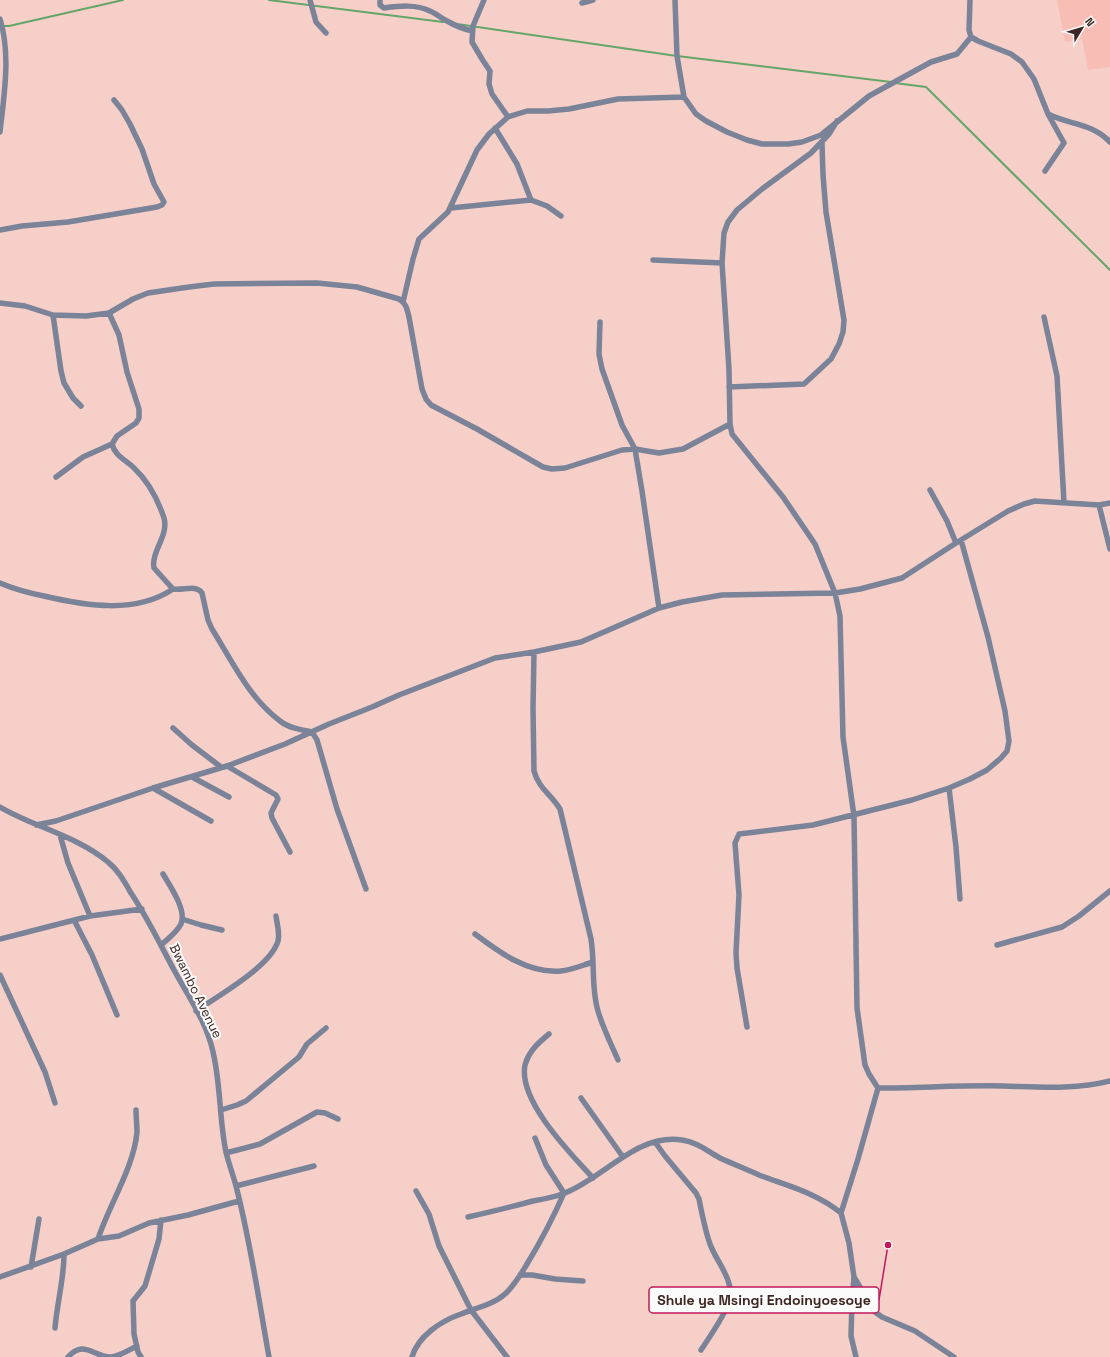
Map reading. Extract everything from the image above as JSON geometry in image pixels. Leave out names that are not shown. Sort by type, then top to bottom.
[{"type":"street","points":[[310,0],[316,22],[326,33]]},
{"type":"street","points":[[380,0],[380,5],[384,8],[410,7],[429,10],[448,22],[472,31]]},
{"type":"street","points":[[484,0],[472,31],[472,42],[490,71],[490,89],[508,117]]},
{"type":"street","points":[[582,2],[593,0]]},
{"type":"street","points":[[675,0],[677,56],[684,97],[696,114],[706,121],[727,132],[762,144],[788,144],[802,142],[822,135],[869,96],[931,62],[957,54],[971,37]]},
{"type":"street","points":[[970,0],[969,30],[971,37],[1011,54],[1022,62],[1034,79],[1048,114],[1064,143],[1045,171]]},
{"type":"street","points":[[0,19],[4,31],[5,54],[0,132]]},
{"type":"street","points":[[403,302],[419,239],[444,217],[451,208],[478,150],[489,134],[508,117],[527,111],[569,109],[618,99],[684,97]]},
{"type":"street","points":[[0,230],[22,226],[68,222],[157,208],[162,205],[164,202],[154,184],[142,149],[122,110],[114,100]]},
{"type":"street","points":[[1048,114],[1094,129],[1110,142]]},
{"type":"street","points":[[837,121],[822,143],[811,153],[762,189],[737,210],[728,222],[724,233],[722,263],[730,424],[732,434],[783,497],[815,544],[835,593],[840,616],[843,737],[854,816],[857,1008],[865,1065],[878,1088],[841,1213],[849,1243],[854,1277],[851,1336],[856,1357]]},
{"type":"street","points":[[495,128],[517,164],[531,200]]},
{"type":"street","points":[[729,387],[804,384],[828,364],[839,344],[843,332],[844,312],[826,212],[822,143]]},
{"type":"street","points":[[451,208],[531,200],[547,206],[561,216]]},
{"type":"street","points":[[653,260],[722,263]]},
{"type":"street","points":[[0,302],[25,306],[53,314],[86,316],[109,313],[133,299],[148,293],[214,284],[317,283],[357,287],[399,299],[406,306],[422,389],[426,399],[431,405],[436,409],[477,429],[535,463],[548,468],[565,468],[622,450],[635,449],[659,453],[683,448],[730,424]]},
{"type":"street","points":[[56,476],[83,457],[112,444],[117,436],[136,423],[139,418],[139,410],[127,372],[119,335],[109,313]]},
{"type":"street","points":[[53,314],[64,383],[80,406]]},
{"type":"street","points":[[1044,317],[1057,376],[1064,502]]},
{"type":"street","points":[[600,322],[599,354],[602,369],[622,425],[635,449],[659,608]]},
{"type":"street","points":[[112,444],[114,451],[134,468],[147,484],[158,503],[164,520],[164,529],[153,563],[158,574],[173,589],[178,590],[195,588],[201,590],[208,620],[212,629],[244,682],[253,694],[280,722],[298,729],[312,732],[317,740],[337,809],[366,889]]},
{"type":"street","points":[[747,1026],[736,960],[739,895],[735,842],[737,836],[749,832],[770,831],[813,825],[854,816],[912,800],[949,788],[987,770],[1007,751],[1009,741],[1005,711],[988,637],[958,541],[930,490]]},
{"type":"street","points":[[36,825],[56,821],[153,788],[192,777],[285,744],[329,724],[372,708],[399,695],[495,658],[534,652],[581,642],[659,608],[696,599],[722,595],[835,593],[860,589],[902,578],[958,541],[1008,511],[1024,504],[1035,501],[1064,502],[1099,506],[1110,503]]},
{"type":"street","points":[[1099,506],[1110,549]]},
{"type":"street","points":[[0,583],[28,592],[69,602],[117,606],[161,597],[173,589]]},
{"type":"street","points":[[534,652],[532,716],[534,771],[536,780],[540,786],[552,797],[560,809],[591,939],[594,989],[598,1010],[618,1060]]},
{"type":"street","points":[[173,728],[192,745],[224,766],[266,788],[276,795],[278,799],[271,813],[272,818],[290,852]]},
{"type":"street","points":[[192,777],[229,797]]},
{"type":"street","points":[[153,788],[211,821]]},
{"type":"street","points":[[949,788],[960,898]]},
{"type":"street","name":"Bwambo Avenue","points":[[0,807],[14,816],[91,850],[107,862],[121,876],[142,909],[196,1011],[213,1050],[218,1074],[226,1153],[236,1186],[253,1266],[269,1357]]},
{"type":"street","points":[[60,835],[68,863],[90,916]]},
{"type":"street","points":[[161,945],[178,929],[182,919],[180,907],[163,874]]},
{"type":"street","points":[[998,945],[1062,927],[1079,916],[1110,891]]},
{"type":"street","points":[[0,939],[90,916],[142,909]]},
{"type":"street","points":[[196,1011],[256,969],[269,958],[278,940],[279,932],[276,916]]},
{"type":"street","points":[[182,919],[222,930]]},
{"type":"street","points":[[74,920],[92,955],[117,1015]]},
{"type":"street","points":[[475,934],[517,962],[533,968],[549,971],[561,971],[593,962]]},
{"type":"street","points":[[0,975],[45,1072],[55,1103]]},
{"type":"street","points":[[221,1110],[246,1101],[299,1057],[307,1044],[326,1028]]},
{"type":"street","points":[[549,1034],[534,1047],[528,1056],[525,1066],[527,1085],[536,1108],[545,1122],[592,1178]]},
{"type":"street","points":[[878,1088],[1003,1086],[1061,1088],[1098,1084],[1110,1081]]},
{"type":"street","points":[[580,1098],[623,1157]]},
{"type":"street","points":[[98,1239],[132,1156],[137,1131],[136,1110]]},
{"type":"street","points":[[226,1153],[260,1144],[317,1112],[325,1113],[338,1120]]},
{"type":"street","points":[[535,1138],[546,1164],[564,1193]]},
{"type":"street","points":[[468,1217],[564,1193],[592,1178],[623,1157],[655,1142],[668,1139],[693,1142],[720,1158],[776,1182],[794,1187],[819,1197],[841,1213]]},
{"type":"street","points":[[655,1142],[696,1193],[699,1199],[710,1244],[727,1279],[730,1290],[730,1299],[727,1308],[702,1350]]},
{"type":"street","points":[[236,1186],[314,1166]]},
{"type":"street","points":[[416,1191],[429,1214],[439,1246],[471,1310],[507,1357]]},
{"type":"street","points":[[412,1357],[420,1340],[439,1325],[451,1318],[491,1303],[505,1294],[520,1275],[550,1223],[564,1193]]},
{"type":"street","points":[[0,1277],[31,1267],[98,1239],[120,1236],[149,1223],[188,1215],[239,1201]]},
{"type":"street","points":[[31,1267],[39,1219]]},
{"type":"street","points":[[141,1357],[134,1334],[133,1301],[145,1286],[159,1239],[162,1220]]},
{"type":"street","points":[[55,1328],[63,1278],[64,1254]]},
{"type":"street","points":[[520,1275],[583,1281]]},
{"type":"street","points":[[854,1277],[876,1312],[882,1317],[915,1331],[954,1357]]},
{"type":"street","points":[[68,1357],[73,1351],[78,1349],[86,1349],[110,1357],[137,1346]]},
{"type":"shaded area","points":[[1057,0],[1110,0],[1110,67],[1088,70],[1082,39],[1065,42]]},
{"type":"waterway","points":[[3,26],[9,26],[123,0]]},
{"type":"waterway","points":[[269,0],[443,22]]},
{"type":"waterway","points":[[457,24],[677,56],[891,82]]},
{"type":"waterway","points":[[895,83],[926,87],[1110,270]]},
{"type":"place","name":"Shule ya Msingi Endoinyoesoye","points":[[888,1245]]}]
